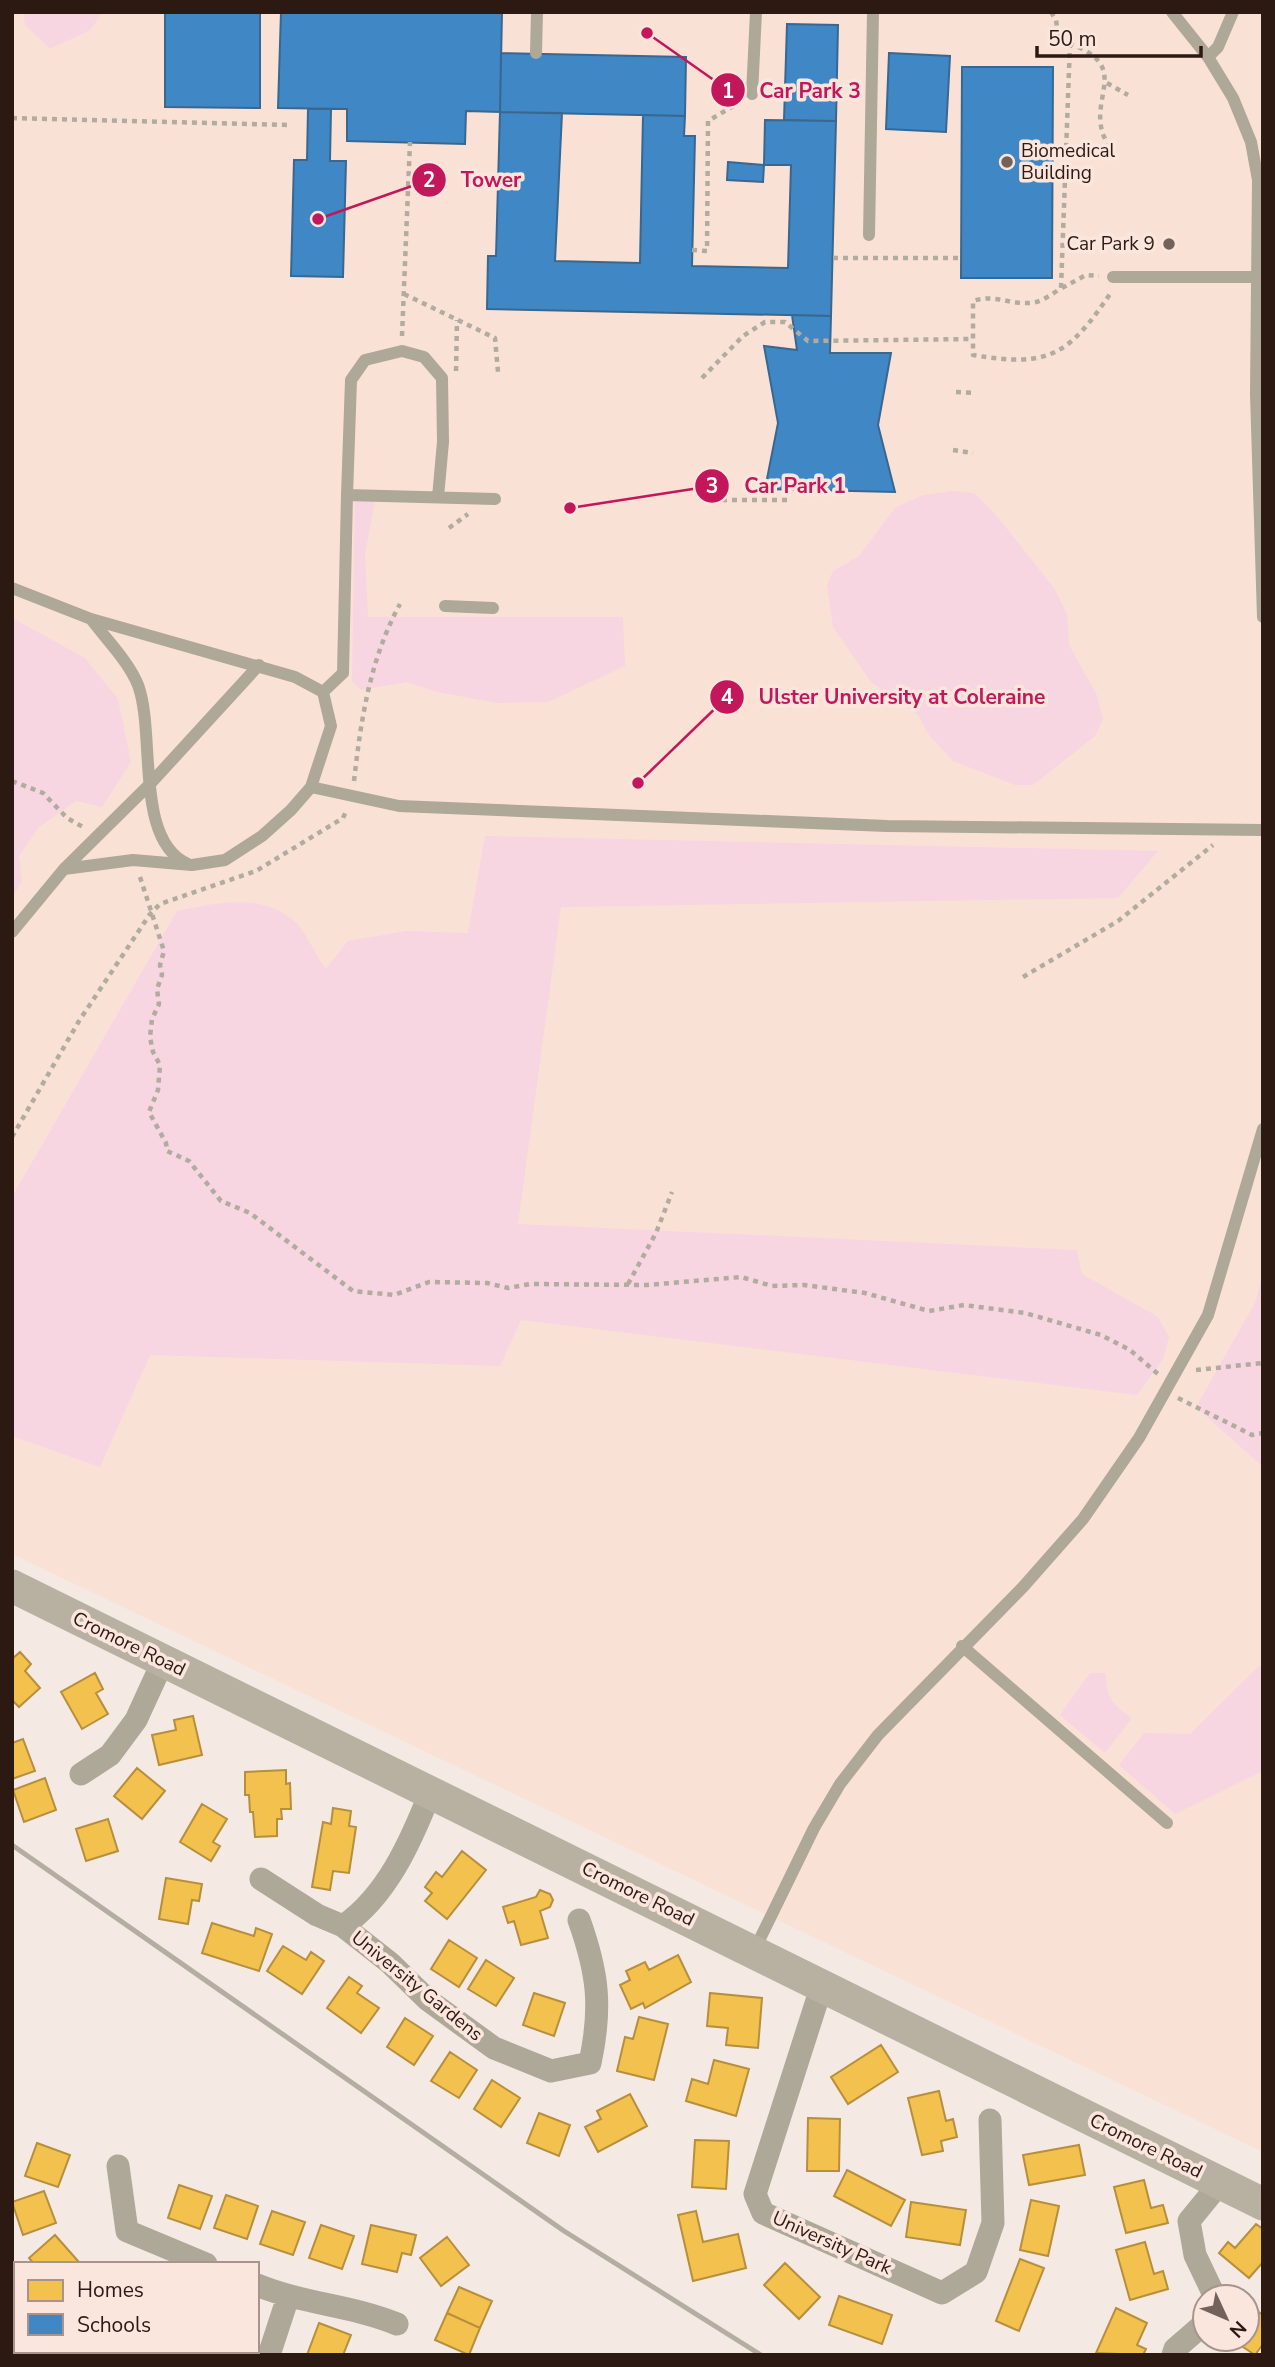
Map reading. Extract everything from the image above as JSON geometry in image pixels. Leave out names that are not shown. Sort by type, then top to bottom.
[{"type":"main road","name":"Cromore Road","points":[[12,1586],[1263,2204]]},
{"type":"street","points":[[81,1774],[110,1755],[136,1720],[163,1661]]},
{"type":"street","name":"University Gardens","points":[[343,1926],[364,1912],[394,1868],[414,1834],[430,1793]]},
{"type":"street","name":"University Gardens","points":[[261,1879],[317,1915],[343,1926],[390,1963],[428,2000],[494,2048],[551,2071],[590,2063],[599,2021],[590,1949],[579,1920]]},
{"type":"street","name":"University Park","points":[[821,1985],[755,2194],[763,2213],[942,2293],[975,2272],[993,2222],[990,2120]]},
{"type":"street","points":[[118,2166],[127,2231],[201,2262]]},
{"type":"street","points":[[1208,2283],[1195,2255],[1189,2221],[1220,2183]]},
{"type":"street","points":[[259,2286],[288,2297],[364,2310],[397,2324]]},
{"type":"street","points":[[270,2355],[288,2297]]},
{"type":"street","points":[[1173,2355],[1175,2349],[1191,2335]]},
{"type":"lane","points":[[536,53],[537,12]]},
{"type":"lane","points":[[752,94],[756,12]]},
{"type":"lane","points":[[869,235],[873,12]]},
{"type":"lane","points":[[1172,12],[1208,57],[1257,142],[1259,277],[1256,394],[1263,617]]},
{"type":"lane","points":[[1208,57],[1218,47],[1233,12]]},
{"type":"lane","points":[[1113,277],[1259,277]]},
{"type":"lane","points":[[323,692],[344,673],[351,380],[365,360],[402,351],[424,358],[442,378],[443,442],[438,497]]},
{"type":"lane","points":[[347,495],[495,499]]},
{"type":"lane","points":[[12,588],[91,619],[259,665],[323,692]]},
{"type":"lane","points":[[444,606],[493,608]]},
{"type":"lane","points":[[91,619],[137,684],[147,726],[150,784],[162,841],[185,864],[192,865]]},
{"type":"lane","points":[[12,932],[64,869],[150,784],[259,665]]},
{"type":"lane","points":[[64,869],[138,860],[192,865],[225,860],[240,850],[291,810],[310,786],[331,726],[323,692]]},
{"type":"lane","points":[[310,786],[399,806],[873,825],[1263,830]]},
{"type":"lane","points":[[754,1951],[814,1828],[841,1784],[878,1735],[962,1646],[1023,1587],[1083,1520],[1139,1438],[1208,1315],[1263,1129]]},
{"type":"lane","points":[[962,1646],[1167,1823]]},
{"type":"path","points":[[1051,12],[1056,20],[1059,40],[1097,57],[1107,83],[1099,128],[1111,149],[1107,154]]},
{"type":"path","points":[[1062,288],[1070,43]]},
{"type":"path","points":[[1107,83],[1128,95]]},
{"type":"path","points":[[692,250],[707,251],[708,121],[752,94]]},
{"type":"path","points":[[12,118],[288,125]]},
{"type":"path","points":[[402,351],[410,142]]},
{"type":"path","points":[[832,258],[961,258]]},
{"type":"path","points":[[1113,277],[1086,275],[1037,302],[1012,302],[989,296],[973,301],[973,355],[988,359],[1047,357],[1068,346],[1083,333],[1112,291],[1120,292]]},
{"type":"path","points":[[404,294],[495,338],[498,372]]},
{"type":"path","points":[[702,378],[743,336],[765,323],[785,322],[808,341],[973,339]]},
{"type":"path","points":[[956,392],[975,393]]},
{"type":"path","points":[[953,450],[973,453]]},
{"type":"path","points":[[702,500],[788,500]]},
{"type":"path","points":[[12,1137],[79,1021],[150,914],[160,904],[256,871],[342,818],[353,796],[363,709],[383,634],[400,604]]},
{"type":"path","points":[[12,781],[43,793],[67,818],[86,829],[101,823],[106,827]]},
{"type":"path","points":[[1023,977],[1118,921],[1205,853],[1228,829]]},
{"type":"path","points":[[138,860],[150,914],[164,951],[159,965],[162,975],[156,989],[159,1004],[152,1019],[150,1037],[153,1052],[160,1065],[159,1090],[149,1112],[166,1143],[167,1151],[189,1161],[221,1201],[250,1213],[353,1291],[394,1295],[429,1282],[487,1283],[508,1288],[530,1284],[627,1285],[741,1277],[772,1286],[804,1285],[865,1293],[929,1311],[964,1305],[1025,1312],[1101,1335],[1130,1350],[1157,1371],[1165,1391],[1252,1435],[1263,1433]]},
{"type":"path","points":[[627,1285],[656,1233],[671,1192]]},
{"type":"path","points":[[1157,1371],[1176,1372],[1263,1363]]},
{"type":"shaded area","points":[[12,12],[1263,12],[1263,2152],[12,1554]]},
{"type":"shaded area","points":[[23,12],[103,12],[90,30],[50,49],[25,25]]},
{"type":"shaded area","points":[[377,490],[365,554],[368,617],[623,617],[625,666],[548,702],[498,703],[437,692],[407,682],[361,690],[352,681],[355,491]]},
{"type":"shaded area","points":[[953,491],[974,493],[995,514],[1054,588],[1067,614],[1069,645],[1096,693],[1103,719],[1095,736],[1033,785],[1015,785],[953,761],[929,735],[918,715],[871,682],[833,627],[827,585],[833,571],[859,556],[895,508],[923,495]]},
{"type":"shaded area","points":[[12,618],[85,658],[118,699],[131,762],[102,807],[76,801],[39,827],[19,856],[22,881],[12,898]]},
{"type":"shaded area","points":[[485,836],[1158,851],[1118,898],[561,907],[518,1224],[1077,1250],[1082,1274],[1158,1317],[1169,1337],[1163,1359],[1137,1395],[521,1320],[500,1366],[150,1355],[100,1467],[12,1436],[12,1197],[177,911],[236,902],[279,911],[297,924],[326,969],[348,941],[407,931],[468,933]]},
{"type":"shaded area","points":[[1263,1275],[1263,1467],[1196,1407],[1255,1303]]},
{"type":"shaded area","points":[[1259,1666],[1263,1667],[1263,1771],[1175,1814],[1119,1765],[1144,1733],[1190,1734]]},
{"type":"shaded area","points":[[1090,1673],[1106,1673],[1109,1694],[1120,1709],[1132,1718],[1105,1753],[1060,1715]]},
{"type":"building: Homes","points":[[20,1652],[31,1664],[25,1671],[40,1688],[19,1707],[12,1700],[12,1659]]},
{"type":"building: Homes","points":[[95,1673],[103,1689],[96,1693],[108,1714],[82,1729],[61,1692]]},
{"type":"building: Homes","points":[[193,1716],[202,1755],[159,1765],[152,1735],[176,1730],[174,1720]]},
{"type":"building: Homes","points":[[23,1739],[35,1771],[12,1779],[12,1743]]},
{"type":"building: Homes","points":[[137,1768],[165,1791],[142,1819],[114,1796]]},
{"type":"building: Homes","points":[[286,1770],[286,1784],[290,1783],[291,1809],[281,1809],[282,1819],[277,1819],[277,1836],[255,1837],[249,1795],[245,1795],[245,1772]]},
{"type":"building: Homes","points":[[45,1778],[56,1810],[24,1822],[13,1790]]},
{"type":"building: Homes","points":[[202,1804],[227,1819],[213,1842],[220,1846],[211,1861],[180,1842]]},
{"type":"building: Homes","points":[[333,1808],[351,1811],[349,1826],[356,1827],[349,1873],[333,1871],[330,1890],[312,1887],[323,1822],[331,1824]]},
{"type":"building: Homes","points":[[108,1819],[118,1851],[86,1861],[76,1829]]},
{"type":"building: Homes","points":[[462,1851],[486,1870],[447,1919],[425,1901],[432,1893],[425,1887],[436,1872],[442,1877]]},
{"type":"building: Homes","points":[[166,1878],[202,1884],[199,1901],[192,1900],[188,1924],[159,1919]]},
{"type":"building: Homes","points":[[540,1890],[550,1894],[553,1900],[550,1907],[540,1911],[548,1938],[521,1945],[514,1921],[508,1923],[503,1907],[536,1897]]},
{"type":"building: Homes","points":[[212,1923],[254,1936],[256,1928],[272,1934],[259,1971],[202,1953]]},
{"type":"building: Homes","points":[[449,1940],[477,1958],[459,1987],[431,1969]]},
{"type":"building: Homes","points":[[283,1946],[306,1960],[311,1952],[324,1961],[302,1994],[267,1971]]},
{"type":"building: Homes","points":[[678,1955],[691,1982],[645,2008],[643,2003],[631,2009],[620,1985],[630,1980],[626,1971],[645,1962],[649,1970]]},
{"type":"building: Homes","points":[[486,1960],[514,1978],[496,2006],[468,1989]]},
{"type":"building: Homes","points":[[349,1977],[362,1986],[357,1993],[379,2008],[361,2033],[327,2008]]},
{"type":"building: Homes","points":[[534,1993],[565,2003],[554,2036],[523,2025]]},
{"type":"building: Homes","points":[[710,1993],[762,1998],[758,2048],[726,2045],[728,2028],[707,2026]]},
{"type":"building: Homes","points":[[639,2017],[668,2024],[654,2080],[617,2071],[625,2037],[633,2039]]},
{"type":"building: Homes","points":[[405,2018],[433,2036],[414,2065],[387,2047]]},
{"type":"building: Homes","points":[[881,2045],[898,2072],[848,2104],[831,2077]]},
{"type":"building: Homes","points":[[450,2052],[477,2070],[459,2098],[431,2081]]},
{"type":"building: Homes","points":[[714,2060],[749,2069],[736,2116],[686,2101],[692,2079],[708,2084]]},
{"type":"building: Homes","points":[[492,2080],[520,2098],[501,2127],[474,2109]]},
{"type":"building: Homes","points":[[939,2091],[946,2121],[953,2119],[957,2137],[941,2141],[943,2151],[922,2155],[908,2098]]},
{"type":"building: Homes","points":[[630,2094],[647,2126],[598,2152],[585,2127],[601,2119],[597,2111]]},
{"type":"building: Homes","points":[[539,2113],[570,2125],[559,2156],[527,2143]]},
{"type":"building: Homes","points":[[808,2118],[840,2119],[839,2171],[807,2171]]},
{"type":"building: Homes","points":[[695,2140],[729,2141],[726,2189],[692,2187]]},
{"type":"building: Homes","points":[[37,2143],[70,2155],[58,2187],[25,2176]]},
{"type":"building: Homes","points":[[1079,2145],[1085,2175],[1029,2185],[1023,2155]]},
{"type":"building: Homes","points":[[847,2170],[905,2200],[891,2226],[834,2196]]},
{"type":"building: Homes","points":[[1144,2180],[1151,2208],[1163,2205],[1168,2223],[1126,2233],[1114,2187]]},
{"type":"building: Homes","points":[[179,2185],[212,2196],[200,2229],[168,2218]]},
{"type":"building: Homes","points":[[44,2191],[56,2223],[23,2235],[12,2202]]},
{"type":"building: Homes","points":[[226,2195],[258,2206],[247,2239],[214,2228]]},
{"type":"building: Homes","points":[[1031,2200],[1059,2206],[1048,2256],[1020,2250]]},
{"type":"building: Homes","points":[[911,2202],[966,2210],[960,2245],[906,2237]]},
{"type":"building: Homes","points":[[272,2211],[305,2222],[293,2255],[260,2244]]},
{"type":"building: Homes","points":[[696,2211],[703,2242],[738,2234],[746,2268],[693,2281],[678,2215]]},
{"type":"building: Homes","points":[[1256,2224],[1263,2229],[1263,2262],[1249,2278],[1219,2253],[1228,2242],[1235,2248]]},
{"type":"building: Homes","points":[[321,2225],[354,2236],[342,2269],[309,2258]]},
{"type":"building: Homes","points":[[371,2225],[416,2235],[411,2255],[402,2253],[397,2272],[362,2264]]},
{"type":"building: Homes","points":[[55,2235],[78,2261],[32,2262],[29,2258]]},
{"type":"building: Homes","points":[[447,2237],[469,2265],[441,2286],[420,2258]]},
{"type":"building: Homes","points":[[1145,2242],[1154,2274],[1163,2271],[1168,2289],[1130,2300],[1116,2250]]},
{"type":"building: Homes","points":[[1020,2259],[1044,2268],[1019,2331],[996,2321]]},
{"type":"building: Homes","points":[[785,2263],[820,2297],[799,2319],[764,2285]]},
{"type":"building: Homes","points":[[459,2287],[492,2301],[480,2328],[447,2313]]},
{"type":"building: Homes","points":[[839,2296],[892,2315],[882,2344],[829,2325]]},
{"type":"building: Homes","points":[[1116,2308],[1147,2323],[1137,2345],[1146,2349],[1143,2355],[1096,2353]]},
{"type":"building: Homes","points":[[447,2313],[480,2328],[469,2355],[435,2340]]},
{"type":"building: Homes","points":[[1261,2314],[1263,2315],[1261,2347]]},
{"type":"building: Homes","points":[[319,2323],[351,2335],[343,2355],[307,2355]]},
{"type":"building: Homes","points":[[14,2326],[14,2353],[36,2353],[12,2355]]},
{"type":"building: Homes","points":[[64,2353],[109,2353],[107,2355],[62,2355]]},
{"type":"building: Schools","points":[[165,12],[260,12],[260,108],[165,107]]},
{"type":"building: Schools","points":[[281,12],[502,12],[500,112],[466,111],[465,144],[347,141],[347,109],[278,108]]},
{"type":"building: Schools","points":[[787,24],[838,25],[836,121],[784,120]]},
{"type":"building: Schools","points":[[501,53],[686,57],[685,116],[500,112]]},
{"type":"building: Schools","points":[[889,53],[950,56],[946,132],[886,129]]},
{"type":"building: Schools","name":"Biomedical Building","points":[[962,67],[1053,67],[1052,278],[961,278]]},
{"type":"building: Schools","points":[[308,109],[331,109],[330,161],[346,161],[343,277],[291,276],[294,160],[307,160]]},
{"type":"building: Schools","points":[[500,112],[562,113],[555,261],[640,263],[643,115],[685,116],[684,136],[695,136],[692,266],[788,268],[791,165],[764,165],[765,120],[836,121],[831,316],[487,309],[488,256],[496,256]]},
{"type":"building: Schools","points":[[728,162],[764,165],[763,182],[727,180]]},
{"type":"building: Schools","points":[[792,315],[831,316],[830,353],[891,353],[878,425],[895,492],[765,489],[778,423],[764,346],[797,350]]},
{"type":"railway","points":[[12,1845],[564,2231],[761,2355]]},
{"type":"place","name":"Car Park 3","points":[[647,33]]},
{"type":"place","name":"Biomedical Building","points":[[1007,162]]},
{"type":"place","name":"Tower","points":[[318,219]]},
{"type":"place","name":"Car Park 9","points":[[1169,244]]},
{"type":"place","name":"Car Park 1","points":[[570,508]]},
{"type":"place","name":"Ulster University at Coleraine","points":[[638,783]]}]
